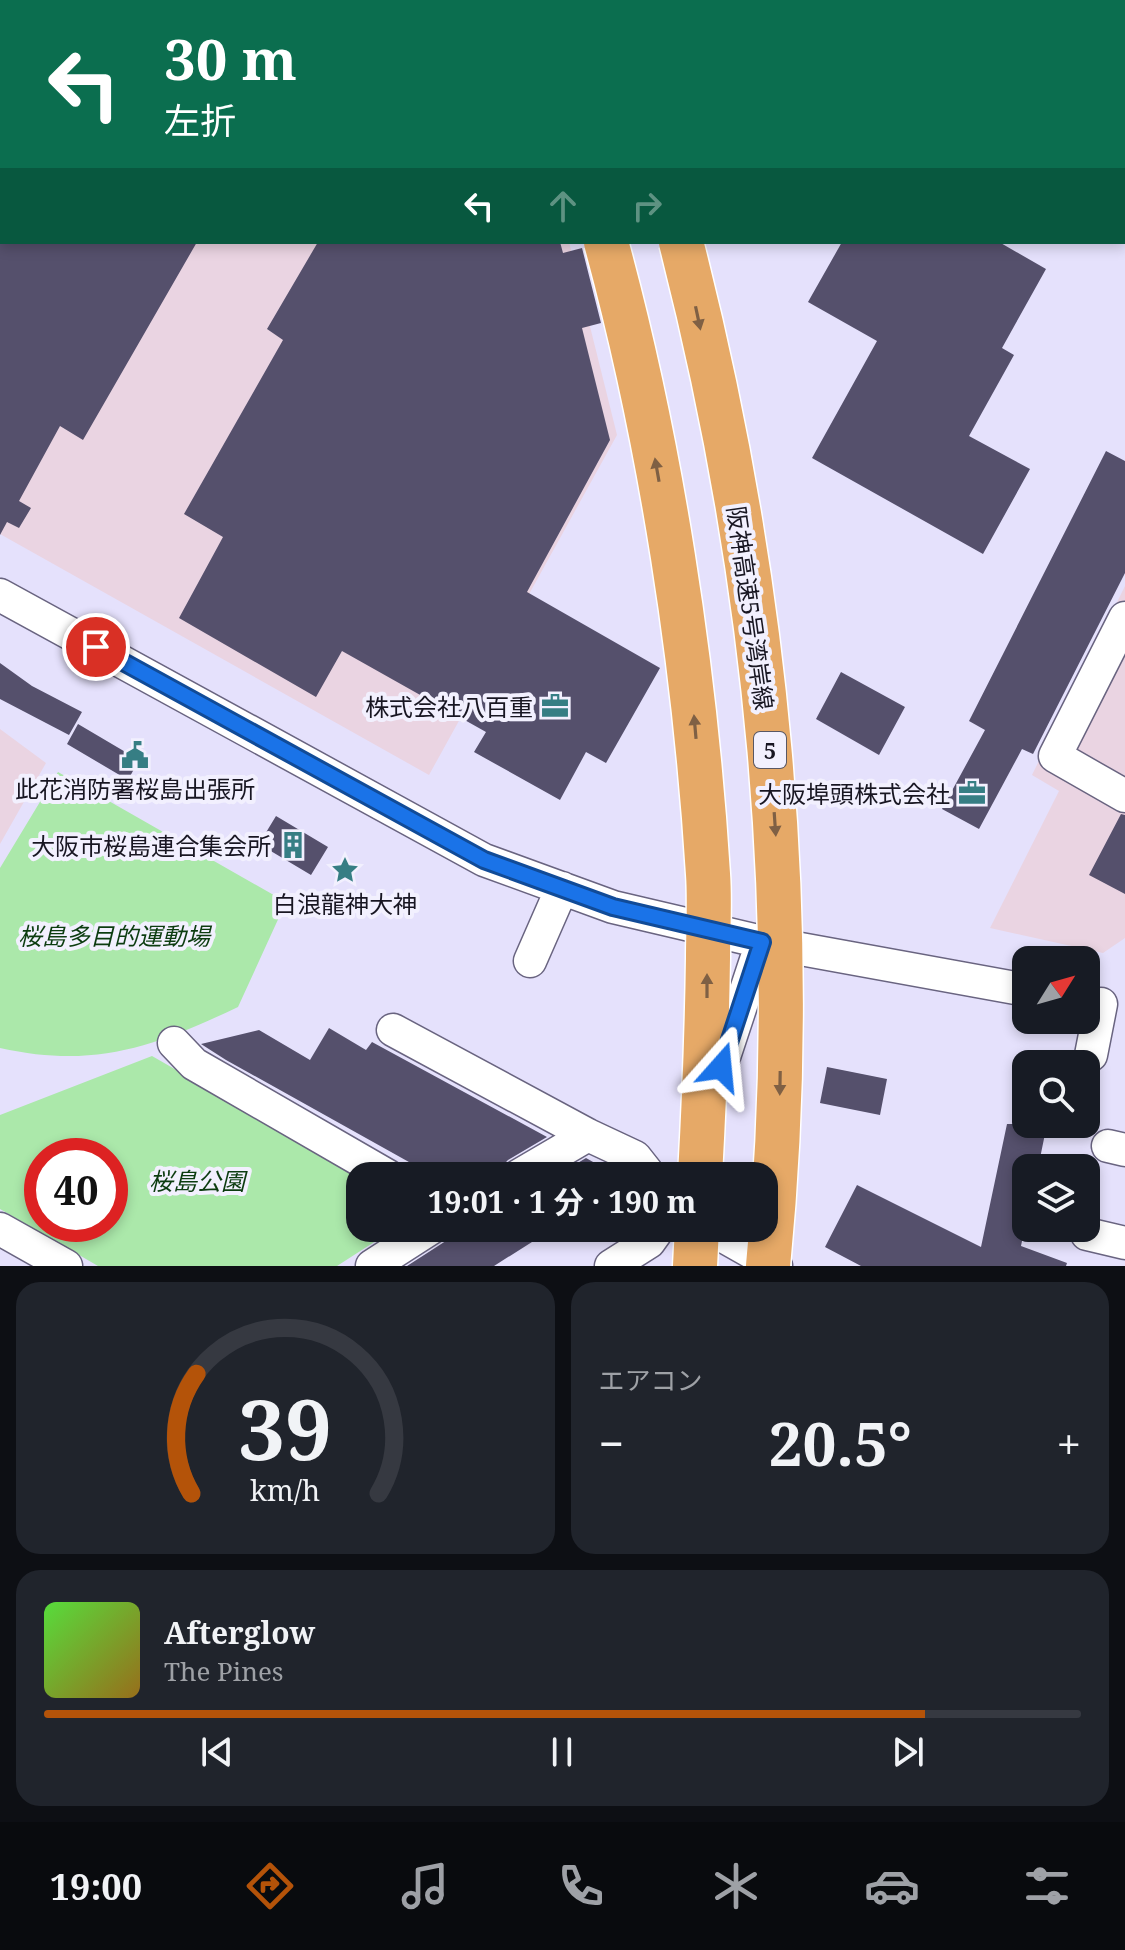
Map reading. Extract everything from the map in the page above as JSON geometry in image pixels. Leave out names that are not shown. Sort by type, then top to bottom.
[{"type":"highway","points":[[606,244],[643,397],[668,532],[692,697],[708,876],[707,1026],[701,1162]]},
{"type":"highway","name":"阪神高速5号湾岸線","points":[[681,244],[744,533],[765,690],[779,874],[781,1037],[778,1165],[769,1264]]},
{"type":"highway","points":[[695,1266],[696,1242]]},
{"type":"street","points":[[0,595],[484,860],[613,907],[762,942],[1012,987]]},
{"type":"street","points":[[1125,618],[1055,756],[1125,796]]},
{"type":"street","points":[[530,961],[562,888]]},
{"type":"street","points":[[690,1162],[762,942]]},
{"type":"street","points":[[1092,1050],[1104,1004]]},
{"type":"street","points":[[393,1030],[635,1157],[639,1162]]},
{"type":"street","points":[[174,1043],[194,1064],[364,1162]]},
{"type":"street","points":[[542,1162],[588,1135]]},
{"type":"street","points":[[732,1242],[769,1264],[779,1222]]},
{"type":"street","points":[[0,1229],[66,1266]]},
{"type":"street","points":[[1100,1237],[1125,1243]]},
{"type":"street","points":[[372,1266],[409,1242]]},
{"type":"street","points":[[611,1266],[649,1242]]},
{"type":"shaded area","points":[[1,244],[569,244],[617,435],[429,775],[0,534]]},
{"type":"shaded area","points":[[1125,586],[1125,938],[1103,953],[1100,952],[1100,946],[1071,946],[990,928],[1059,791],[1032,775]]},
{"type":"shaded area","points":[[0,729],[46,763],[0,844]]},
{"type":"green space","name":"桜島多目的運動場","points":[[58,772],[286,902],[238,1007],[150,1043],[95,1055],[34,1054],[0,1048],[0,868]]},
{"type":"green space","name":"桜島公園","points":[[152,1056],[346,1167],[346,1242],[374,1242],[337,1266],[98,1266],[57,1242],[128,1242],[128,1138],[24,1138],[24,1223],[0,1209],[0,1115]]},
{"type":"building","points":[[0,244],[196,244],[83,440],[60,426],[19,501],[31,508],[19,528],[7,522],[0,535]]},
{"type":"building","points":[[317,244],[561,244],[563,253],[582,248],[601,323],[582,328],[610,440],[527,592],[660,668],[606,763],[586,752],[560,800],[474,752],[486,732],[342,651],[316,697],[179,618],[223,537],[184,514],[283,340],[267,329]]},
{"type":"building","points":[[841,244],[1002,244],[1046,269],[1002,348],[1014,355],[969,436],[1030,469],[983,554],[812,458],[877,341],[808,302]]},
{"type":"building","points":[[1106,451],[1125,461],[1125,573],[1033,754],[1022,749],[979,829],[942,809],[985,730],[969,721]]},
{"type":"building","points":[[0,663],[32,686],[82,712],[69,735],[0,699]]},
{"type":"building","points":[[841,672],[905,707],[879,755],[816,719]]},
{"type":"building","points":[[78,724],[139,760],[128,780],[67,744]]},
{"type":"building","points":[[1121,814],[1125,815],[1125,894],[1089,875]]},
{"type":"building","name":"大阪市桜島連合集会所","points":[[276,816],[328,847],[311,875],[259,844]]},
{"type":"building","points":[[329,1028],[366,1050],[372,1042],[547,1137],[506,1162],[409,1162],[201,1044],[259,1030],[310,1060]]},
{"type":"building","points":[[827,1067],[887,1079],[880,1115],[820,1103]]},
{"type":"building","points":[[1007,1124],[1012,1124],[1012,1138],[1044,1138],[1041,1154],[1012,1154],[1012,1242],[1022,1242],[1021,1246],[1067,1263],[1066,1266],[861,1266],[825,1247],[857,1185],[981,1247]]},
{"type":"building","points":[[444,1242],[532,1242],[494,1266],[407,1266]]},
{"type":"place","name":"株式会社八百重","points":[[555,706]]},
{"type":"place","name":"此花消防署桜島出張所","points":[[135,755]]},
{"type":"place","name":"大阪埠頭株式会社","points":[[972,793]]},
{"type":"place","name":"大阪市桜島連合集会所","points":[[293,845]]},
{"type":"place","name":"白浪龍神大神","points":[[345,870]]},
{"type":"route","points":[[96,647],[484,860],[613,907],[762,942],[721,1067]]}]
